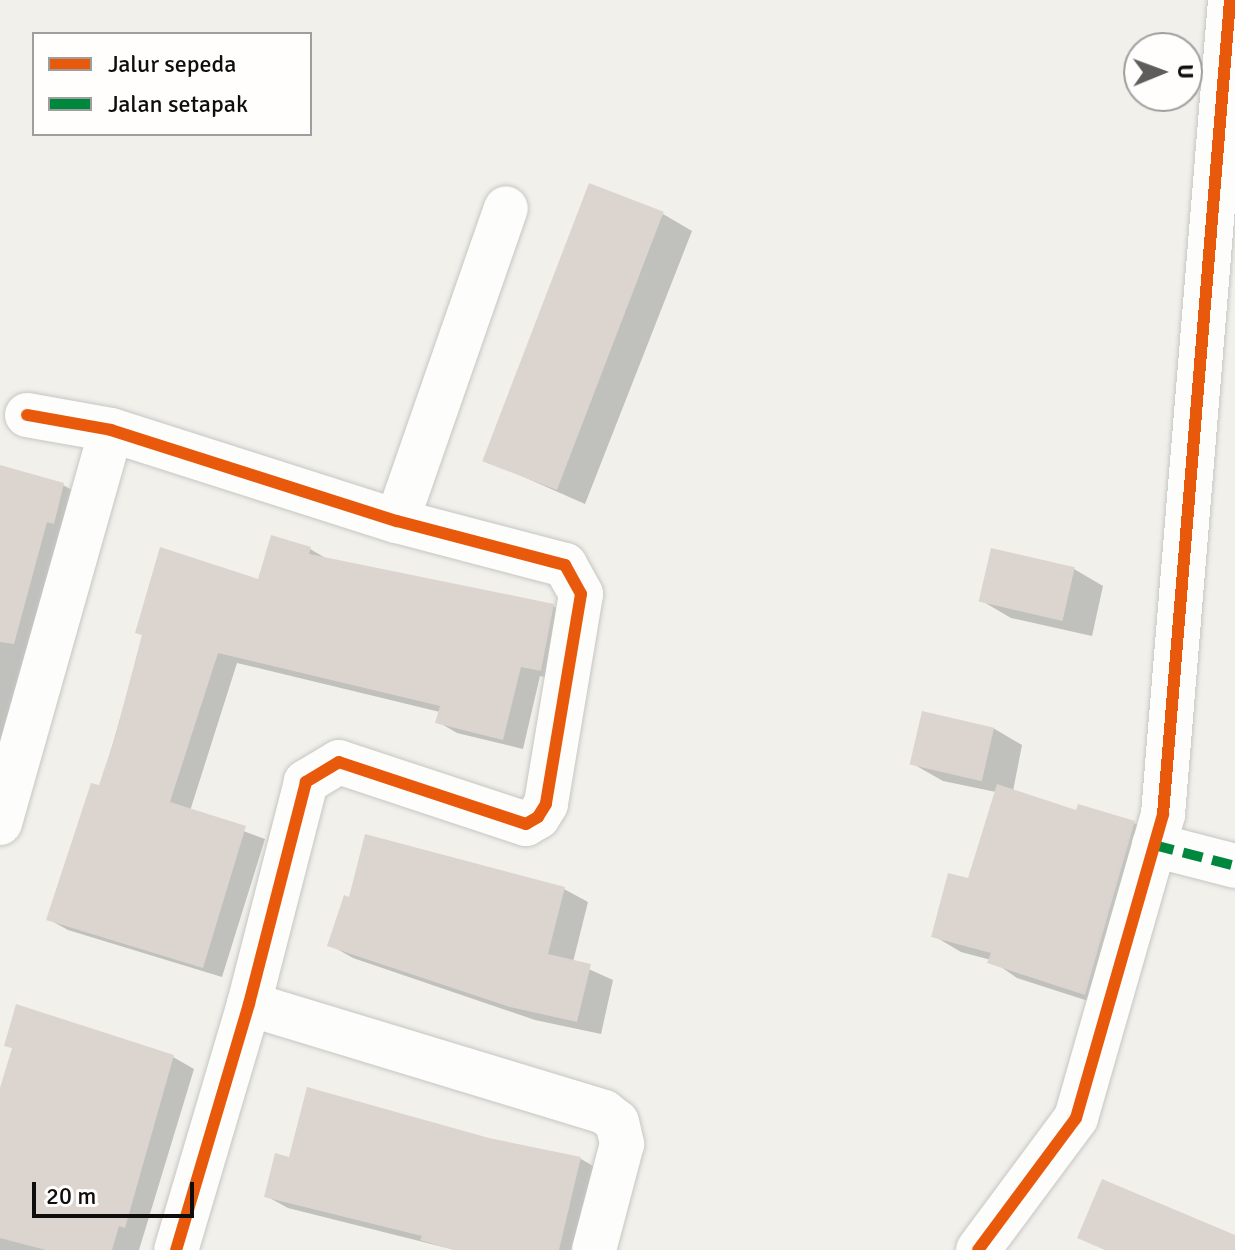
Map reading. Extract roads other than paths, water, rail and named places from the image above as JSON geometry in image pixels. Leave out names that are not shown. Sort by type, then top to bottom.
[{"type":"street","points":[[978,1250],[1076,1118],[1163,814],[1230,0]]},
{"type":"street","points":[[397,521],[506,208]]},
{"type":"street","points":[[27,415],[111,430],[397,521],[565,565],[578,579],[581,594],[546,804],[526,824],[339,762],[319,770],[306,782],[249,1004],[176,1250]]},
{"type":"street","points":[[0,823],[111,430]]},
{"type":"street","points":[[1154,845],[1235,866]]},
{"type":"street","points":[[249,1004],[604,1112],[617,1122],[622,1144],[594,1250]]}]
